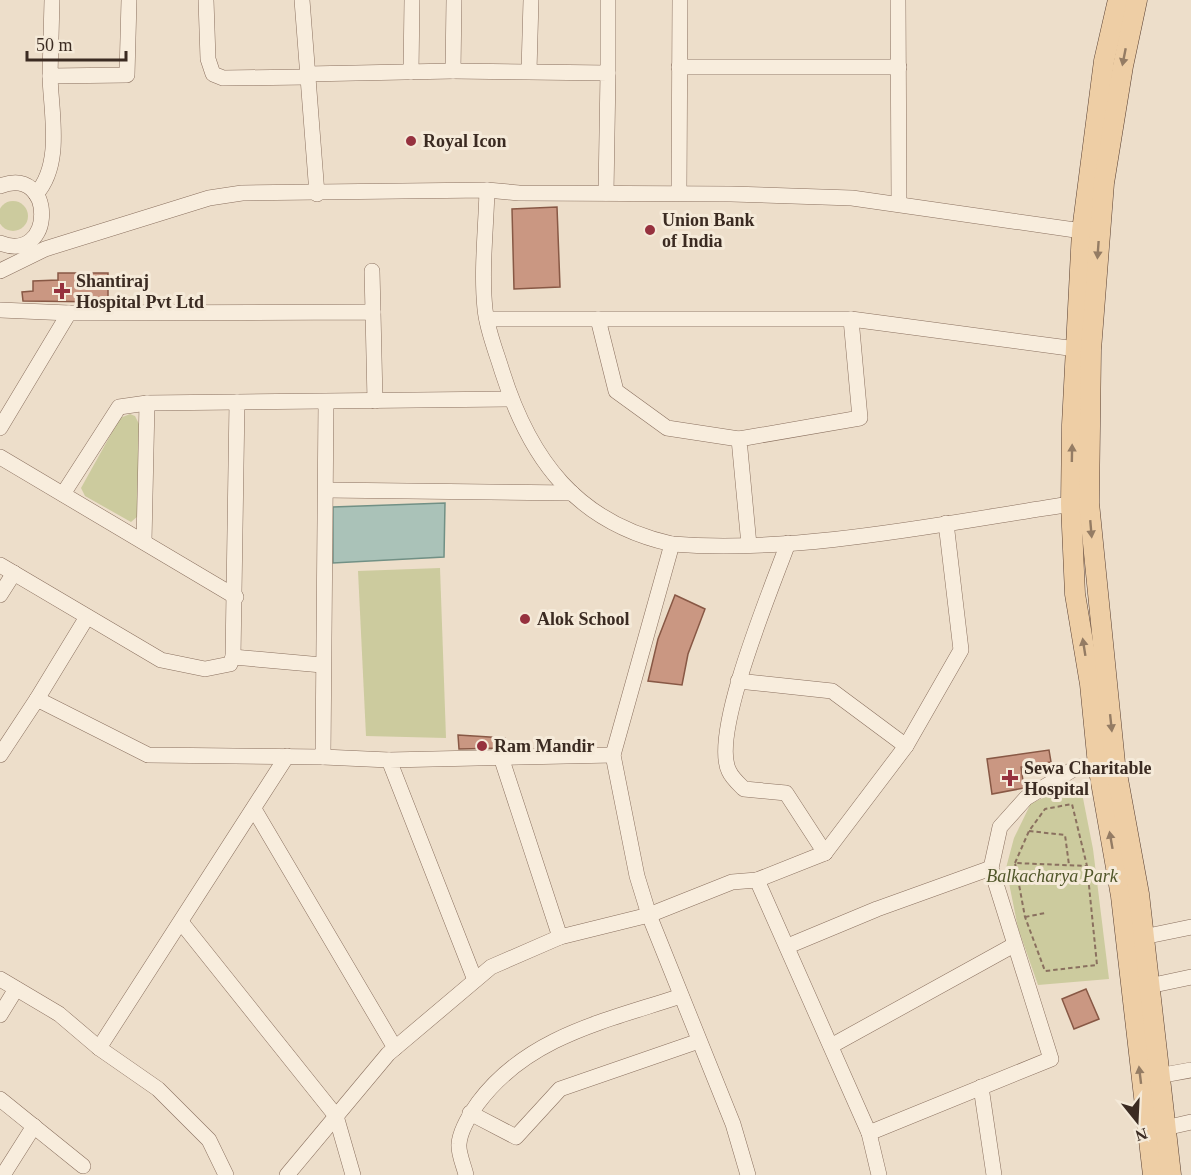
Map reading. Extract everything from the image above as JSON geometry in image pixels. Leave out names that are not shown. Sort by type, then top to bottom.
[{"type":"main road","points":[[1118,0],[1101,83],[1082,231],[1071,504],[1075,594],[1090,684],[1098,765],[1121,896],[1153,1175]]},
{"type":"main road","points":[[1137,0],[1123,66],[1104,183],[1091,350],[1089,503],[1115,763],[1139,894],[1171,1175]]},
{"type":"street","points":[[36,194],[48,179],[52,164],[50,76],[52,0]]},
{"type":"street","points":[[50,76],[127,75],[129,0]]},
{"type":"street","points":[[206,0],[208,59],[213,74],[223,78],[453,71],[608,73]]},
{"type":"street","points":[[302,0],[316,194]]},
{"type":"street","points":[[411,72],[412,0]]},
{"type":"street","points":[[453,71],[454,0]]},
{"type":"street","points":[[530,71],[531,0]]},
{"type":"street","points":[[606,189],[608,0]]},
{"type":"street","points":[[679,189],[680,0]]},
{"type":"street","points":[[898,0],[899,198]]},
{"type":"street","points":[[679,67],[899,67]]},
{"type":"street","points":[[0,243],[14,245],[33,237],[43,218],[43,210],[36,194],[22,184],[2,183]]},
{"type":"street","points":[[0,271],[45,249],[225,195],[487,190],[519,193],[777,185],[1018,214],[1031,222],[1082,231]]},
{"type":"street","points":[[487,190],[484,298],[486,319],[511,399],[535,449],[572,493],[605,518],[648,539],[672,544],[749,545],[788,543],[946,523],[1071,504]]},
{"type":"street","points":[[33,237],[45,249]]},
{"type":"street","points":[[372,271],[375,401]]},
{"type":"street","points":[[0,310],[69,313],[373,312]]},
{"type":"street","points":[[0,428],[69,313]]},
{"type":"street","points":[[486,319],[851,319],[1076,349]]},
{"type":"street","points":[[598,319],[616,391],[667,428],[739,439],[860,418],[851,319]]},
{"type":"street","points":[[63,494],[115,410],[123,405],[511,399]]},
{"type":"street","points":[[0,565],[161,660],[205,669],[230,664],[233,657],[236,597],[237,402]]},
{"type":"street","points":[[323,757],[326,402]]},
{"type":"street","points":[[144,542],[147,403]]},
{"type":"street","points":[[739,439],[749,545]]},
{"type":"street","points":[[0,458],[236,597]]},
{"type":"street","points":[[326,490],[572,493]]},
{"type":"street","points":[[288,1175],[395,1048],[491,967],[560,937],[649,915],[732,882],[757,880],[825,853],[906,746],[961,650],[946,523]]},
{"type":"street","points":[[788,543],[738,681],[726,752],[729,771],[744,789],[786,793],[825,853]]},
{"type":"street","points":[[672,544],[613,755],[637,876],[649,915],[733,1124],[748,1175]]},
{"type":"street","points":[[0,595],[14,573]]},
{"type":"street","points":[[0,755],[87,616]]},
{"type":"street","points":[[233,657],[322,665]]},
{"type":"street","points":[[738,681],[832,691],[906,746]]},
{"type":"street","points":[[37,699],[148,755],[287,756],[389,760],[613,755]]},
{"type":"street","points":[[99,1048],[287,756]]},
{"type":"street","points":[[501,758],[560,937]]},
{"type":"street","points":[[389,760],[475,981]]},
{"type":"street","points":[[869,1133],[1051,1059],[991,868],[1000,827],[1026,798],[1077,767],[1098,765]]},
{"type":"street","points":[[254,808],[395,1048]]},
{"type":"street","points":[[788,946],[877,909],[991,868]]},
{"type":"street","points":[[757,880],[869,1133],[879,1175]]},
{"type":"street","points":[[181,922],[336,1116],[353,1175]]},
{"type":"street","points":[[1143,937],[1191,927]]},
{"type":"street","points":[[831,1046],[1014,945]]},
{"type":"street","points":[[1149,986],[1191,977]]},
{"type":"street","points":[[0,980],[59,1014],[99,1048],[158,1089],[209,1140],[226,1175]]},
{"type":"street","points":[[0,1015],[17,989]]},
{"type":"street","points":[[466,1175],[459,1144],[470,1113],[488,1090],[511,1069],[562,1035],[681,996]]},
{"type":"street","points":[[470,1113],[516,1137],[561,1089],[699,1041]]},
{"type":"street","points":[[1158,1076],[1191,1070]]},
{"type":"street","points":[[981,1087],[994,1175]]},
{"type":"street","points":[[0,1099],[34,1126],[84,1172]]},
{"type":"street","points":[[1165,1128],[1191,1122]]},
{"type":"street","points":[[3,1175],[34,1126]]},
{"type":"path","points":[[1072,804],[1087,866],[1097,965],[1045,971],[1024,916],[1015,863],[1029,831],[1045,809],[1072,804]]},
{"type":"path","points":[[1029,831],[1065,836],[1070,866]]},
{"type":"path","points":[[1015,863],[1087,866]]},
{"type":"path","points":[[1024,916],[1045,913]]},
{"type":"green space","points":[[13,201],[24,205],[28,216],[24,227],[13,231],[2,227],[-2,216],[2,205]]},
{"type":"green space","points":[[130,414],[135,416],[139,424],[138,516],[131,522],[85,496],[81,488],[120,418]]},
{"type":"green space","points":[[440,568],[446,738],[366,736],[358,571]]},
{"type":"green space","name":"Balkacharya Park","points":[[1080,783],[1093,849],[1109,979],[1038,985],[1018,928],[1006,868],[1014,838],[1031,803]]},
{"type":"shaded area","points":[[445,503],[444,557],[333,563],[333,507]]},
{"type":"building","points":[[557,207],[560,287],[514,289],[512,209]]},
{"type":"building","points":[[58,273],[108,273],[108,302],[23,301],[22,292],[33,291],[33,281],[58,280]]},
{"type":"building","points":[[675,595],[705,609],[688,654],[682,685],[648,681],[658,639]]},
{"type":"building","name":"Ram Mandir","points":[[458,735],[505,738],[506,748],[459,749]]},
{"type":"building","points":[[1049,750],[1051,762],[1021,767],[1024,788],[992,794],[987,759]]},
{"type":"building","points":[[1086,989],[1099,1019],[1074,1029],[1062,999]]},
{"type":"place","name":"Royal Icon","points":[[411,141]]},
{"type":"place","name":"Union Bank of India","points":[[650,230]]},
{"type":"place","name":"Shantiraj Hospital Pvt Ltd","points":[[62,291]]},
{"type":"place","name":"Alok School","points":[[525,619]]},
{"type":"place","name":"Ram Mandir","points":[[482,746]]},
{"type":"place","name":"Sewa Charitable Hospital","points":[[1010,778]]}]
